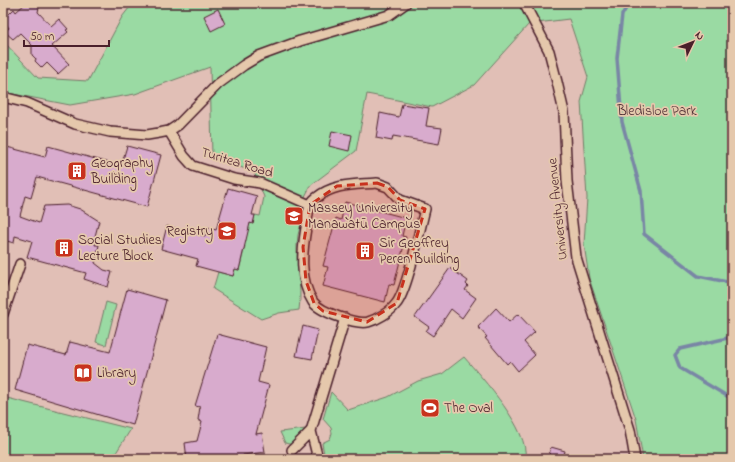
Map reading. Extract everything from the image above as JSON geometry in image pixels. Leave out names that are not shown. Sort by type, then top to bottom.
[{"type":"street","points":[[3,97],[27,104],[75,124],[110,132],[147,135],[169,131],[186,118],[218,84],[259,56],[300,41],[389,15],[406,3]]},
{"type":"street","name":"University Avenue","points":[[524,3],[549,51],[558,82],[564,112],[567,181],[576,257],[630,430],[635,459]]},
{"type":"street","name":"Turitea Road","points":[[169,131],[184,156],[193,166],[234,179],[260,183],[310,205]]},
{"type":"street","points":[[377,184],[388,187],[400,200],[425,209],[404,288],[397,304],[388,312],[367,322],[345,318],[324,311],[314,303],[302,264],[303,247],[310,205],[316,198],[337,186],[377,184]]},
{"type":"street","points":[[3,314],[20,264]]},
{"type":"street","points":[[292,450],[311,431],[345,318]]},
{"type":"street","points":[[311,431],[318,459]]},
{"type":"highlighted area","points":[[377,183],[388,187],[400,200],[425,209],[397,303],[367,322],[323,311],[314,303],[306,281],[303,247],[310,205],[337,186]]},
{"type":"shaded area","name":"Massey University Manawatū Campus","points":[[3,3],[588,3],[569,19],[588,77],[581,102],[587,198],[584,244],[589,278],[636,419],[643,459],[3,459]]},
{"type":"green space","name":"Bledisloe Park","points":[[133,3],[732,3],[732,459],[643,459],[636,419],[589,278],[584,244],[587,198],[581,102],[588,77],[569,19],[529,24],[474,85],[432,107],[367,94],[356,151],[311,185],[300,206],[303,208],[303,211],[297,245],[300,291],[299,310],[279,313],[261,319],[213,289],[218,272],[233,276],[235,269],[239,270],[245,246],[241,245],[250,223],[253,224],[255,215],[260,216],[264,197],[254,172],[212,157],[210,67],[135,94],[70,105],[3,92],[3,41],[38,78],[88,81],[122,17]]},
{"type":"green space","points":[[106,302],[116,305],[106,345],[96,342]]},
{"type":"green space","name":"The Oval","points":[[464,357],[504,405],[513,420],[525,447],[525,459],[325,459],[322,443],[330,439],[332,433],[331,428],[323,419],[331,392],[348,410],[388,397],[418,381],[442,374]]},
{"type":"green space","points":[[3,397],[131,429],[112,459],[3,458]]},
{"type":"green space","points":[[306,429],[293,445],[285,443],[280,432]]},
{"type":"building","points":[[26,3],[40,3],[38,12],[51,26],[59,19],[68,29],[66,30],[68,32],[52,46],[69,64],[58,74],[47,63],[42,68],[35,61],[36,59],[32,55],[32,45],[20,33],[13,39],[5,32],[9,28],[3,20],[14,9],[16,12]]},
{"type":"building","points":[[218,9],[225,24],[211,31],[204,16]]},
{"type":"building","points":[[402,104],[429,108],[426,126],[442,128],[439,144],[393,136],[392,141],[376,138],[380,113],[399,117]]},
{"type":"building","points":[[332,131],[352,135],[349,151],[329,146]]},
{"type":"building","points":[[3,146],[45,157],[48,146],[121,166],[127,146],[161,155],[147,207],[37,177],[31,198],[25,196],[20,216],[39,223],[44,206],[67,205],[80,209],[99,221],[94,240],[96,241],[95,245],[99,245],[95,263],[104,270],[112,272],[108,287],[84,279],[86,273],[27,257],[32,241],[15,236],[14,243],[3,240]]},
{"type":"building","name":"Registry","points":[[228,188],[257,196],[252,215],[255,215],[253,224],[250,223],[239,270],[235,269],[233,276],[196,266],[198,259],[161,249],[167,226],[205,236],[207,227],[216,230]]},
{"type":"building","name":"Sir Geoffrey Peren Building","points":[[345,202],[406,218],[402,236],[406,237],[394,285],[389,284],[385,302],[323,286],[328,267],[323,266],[336,218],[341,220]]},
{"type":"building","points":[[450,268],[468,281],[466,284],[468,286],[465,290],[476,298],[462,318],[451,309],[433,336],[426,331],[429,327],[415,317]]},
{"type":"building","name":"Library","points":[[127,289],[166,300],[133,425],[15,390],[27,345],[66,355],[70,342],[110,352]]},
{"type":"building","points":[[496,308],[509,322],[518,314],[535,332],[524,342],[535,355],[518,371],[510,361],[507,364],[485,338],[487,337],[478,327]]},
{"type":"building","points":[[303,326],[318,330],[312,359],[296,356]]},
{"type":"building","points":[[217,334],[266,347],[258,382],[269,385],[256,434],[262,433],[265,452],[243,455],[242,459],[187,459],[185,443],[197,441],[202,422],[198,420],[200,407],[195,406]]},
{"type":"building","points":[[551,447],[565,451],[563,459],[548,459]]},
{"type":"waterway","points":[[629,3],[622,15],[617,58],[622,122],[641,191],[644,234],[698,276],[732,283]]},
{"type":"waterway","points":[[732,337],[680,349],[675,355],[680,368],[732,399]]},
{"type":"place","name":"Geography Building","points":[[77,171]]},
{"type":"place","name":"Massey University Manawatū Campus","points":[[294,216]]},
{"type":"place","name":"Registry","points":[[227,231]]},
{"type":"place","name":"Social Studies Lecture Block","points":[[64,248]]},
{"type":"place","name":"Sir Geoffrey Peren Building","points":[[365,251]]},
{"type":"place","name":"Library","points":[[83,373]]},
{"type":"place","name":"The Oval","points":[[430,408]]}]
